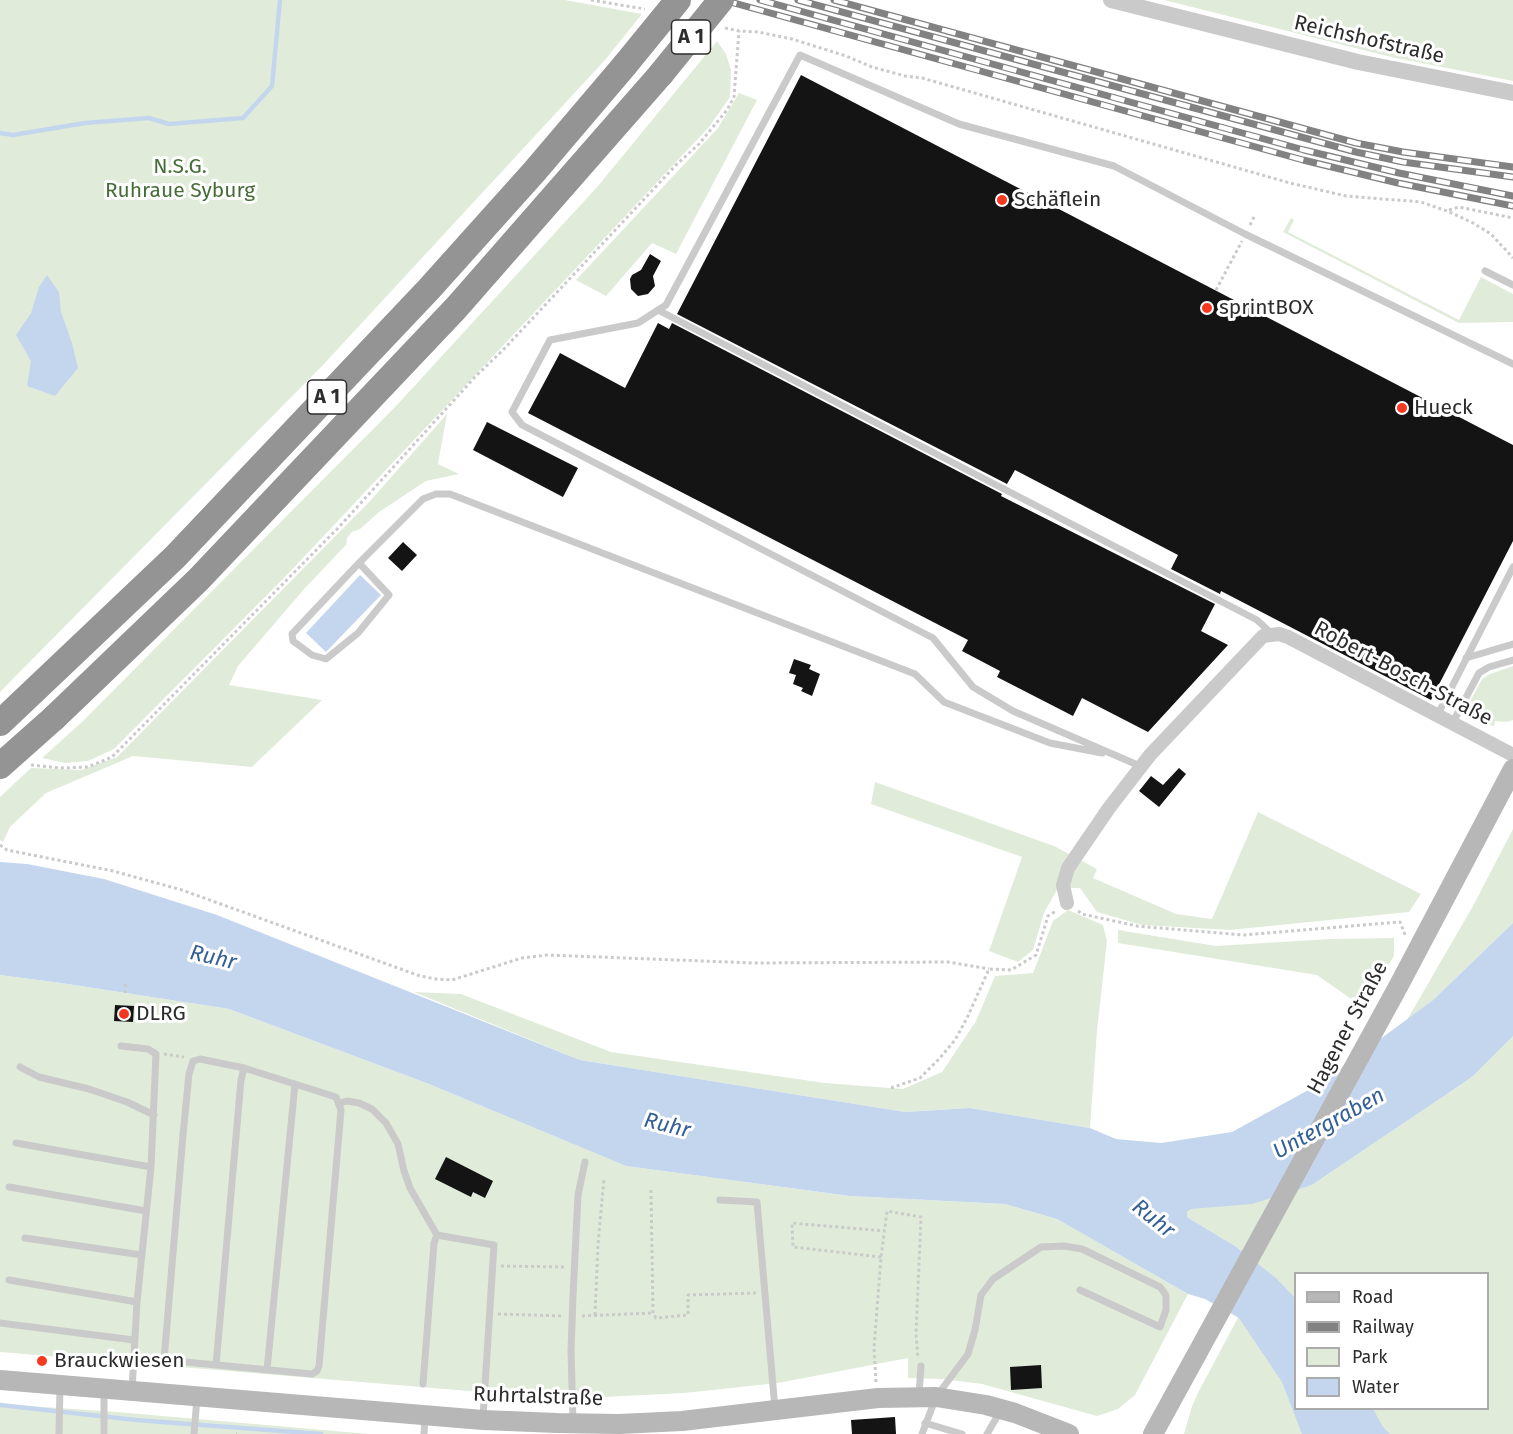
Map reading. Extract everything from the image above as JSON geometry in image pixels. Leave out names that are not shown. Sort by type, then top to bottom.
[{"type":"highway","name":"A 1","points":[[6,718],[175,557],[429,290],[534,172],[678,0]]},
{"type":"highway","name":"A 1","points":[[0,766],[54,718],[198,579],[456,308],[661,74],[721,0]]},
{"type":"main road","name":"Hagener Straße","points":[[1153,1434],[1399,985],[1513,770]]},
{"type":"main road","name":"Ruhrtalstraße","points":[[0,1380],[197,1395],[424,1424],[483,1420],[574,1424],[614,1429],[682,1424],[775,1409],[878,1398],[927,1397],[967,1401],[1002,1409],[1069,1434]]},
{"type":"street","name":"Reichshofstraße","points":[[1111,0],[1358,62],[1513,93]]},
{"type":"street","name":"Robert-Bosch-Straße","points":[[1272,634],[1288,637],[1513,755]]},
{"type":"street","points":[[1068,903],[1063,885],[1068,868],[1140,766],[1254,643],[1263,636],[1272,634]]},
{"type":"lane","points":[[1140,766],[1013,711],[973,687],[933,638],[522,425],[512,412],[550,340],[638,323],[666,305],[800,55],[959,124],[1114,166],[1245,234],[1513,364]]},
{"type":"lane","points":[[1485,271],[1513,285]]},
{"type":"lane","points":[[658,310],[1257,620],[1272,634]]},
{"type":"lane","points":[[359,563],[389,595],[358,633],[326,659],[312,655],[292,641],[292,634],[359,563],[423,499],[436,494],[450,494],[474,501],[915,674],[944,702],[1050,742],[1116,756]]},
{"type":"lane","points":[[1437,716],[1513,567]]},
{"type":"lane","points":[[1467,658],[1513,644]]},
{"type":"lane","points":[[1452,724],[1479,672],[1513,660]]},
{"type":"lane","points":[[122,1046],[148,1049],[156,1054],[151,1167],[137,1302],[132,1390]]},
{"type":"lane","points":[[133,1360],[164,1360],[312,1374],[317,1371],[334,1197],[340,1103],[336,1097],[244,1068],[200,1059],[193,1061],[187,1094],[164,1360]]},
{"type":"lane","points":[[20,1067],[39,1077],[88,1089],[127,1102],[154,1115]]},
{"type":"lane","points":[[216,1365],[241,1080],[244,1068]]},
{"type":"lane","points":[[267,1370],[295,1084]]},
{"type":"lane","points":[[340,1103],[347,1101],[359,1103],[372,1109],[386,1123],[398,1144],[410,1188],[437,1235]]},
{"type":"lane","points":[[16,1143],[151,1167]]},
{"type":"lane","points":[[574,1424],[571,1352],[574,1267],[578,1195],[585,1162]]},
{"type":"lane","points":[[9,1187],[146,1211]]},
{"type":"lane","points":[[720,1200],[757,1202],[775,1409]]},
{"type":"lane","points":[[437,1235],[494,1245],[483,1420]]},
{"type":"lane","points":[[423,1384],[434,1243],[437,1235]]},
{"type":"lane","points":[[25,1238],[142,1255]]},
{"type":"lane","points":[[927,1397],[968,1354],[981,1295],[993,1279],[1041,1247],[1064,1246],[1083,1249],[1160,1287],[1166,1295],[1166,1310],[1160,1327],[1080,1290]]},
{"type":"lane","points":[[9,1280],[137,1302]]},
{"type":"lane","points":[[0,1323],[134,1340]]},
{"type":"lane","points":[[921,1366],[927,1397],[924,1434]]},
{"type":"lane","points":[[59,1434],[60,1385]]},
{"type":"lane","points":[[104,1388],[104,1434]]},
{"type":"lane","points":[[194,1434],[197,1395]]},
{"type":"lane","points":[[987,1434],[1002,1409]]},
{"type":"lane","points":[[925,1423],[962,1434]]},
{"type":"path","points":[[591,0],[646,9]]},
{"type":"path","points":[[716,26],[792,39],[883,70],[922,78],[1290,183],[1346,196],[1421,202],[1473,223],[1491,234],[1513,258]]},
{"type":"path","points":[[26,765],[60,768],[88,766],[112,757],[339,527],[475,377],[699,144],[727,110],[734,97],[739,31]]},
{"type":"path","points":[[1447,211],[1459,207],[1513,218]]},
{"type":"path","points":[[1216,290],[1256,215]]},
{"type":"path","points":[[0,845],[8,850],[113,871],[182,890],[436,980],[452,980],[522,958],[547,955],[754,963],[948,962],[1011,970],[1036,955],[1048,916],[1068,903],[1082,914],[1137,926],[1244,935],[1400,922],[1407,939],[1420,945]]},
{"type":"path","points":[[891,1088],[920,1078],[939,1059],[967,1018],[989,969]]},
{"type":"path","points":[[125,993],[126,982]]},
{"type":"path","points":[[156,1054],[170,1054],[193,1061]]},
{"type":"path","points":[[595,1315],[604,1179]]},
{"type":"path","points":[[651,1190],[653,1313],[656,1318],[688,1315],[688,1295],[765,1293]]},
{"type":"path","points":[[878,1398],[874,1348],[887,1212],[921,1217],[916,1334],[917,1355],[921,1366]]},
{"type":"path","points":[[881,1257],[793,1247],[792,1223],[885,1231]]},
{"type":"path","points":[[494,1265],[574,1267]]},
{"type":"green space","name":"N.S.G. Ruhraue Syburg","points":[[0,0],[565,0],[642,14],[605,60],[323,365],[0,692]]},
{"type":"green space","points":[[1164,0],[1513,0],[1513,81],[1391,57]]},
{"type":"green space","points":[[717,41],[726,54],[731,70],[730,97],[709,127],[285,577],[114,749],[88,761],[65,763],[42,758],[82,722],[396,406],[598,186]]},
{"type":"green space","points":[[739,93],[757,100],[676,254],[652,243],[606,296],[576,280],[718,128]]},
{"type":"green space","points":[[1291,218],[1294,220],[1288,232],[1459,320],[1481,277],[1513,294],[1513,322],[1459,323],[1283,232]]},
{"type":"green space","points":[[447,414],[438,464],[459,474],[426,481],[379,512],[360,529],[352,532],[347,538],[346,545],[305,588],[238,666],[229,685],[322,700],[252,767],[133,756],[46,793],[10,827],[3,842],[0,840],[0,797],[31,768],[81,770],[117,757],[370,501]]},
{"type":"green space","points":[[1513,666],[1513,720],[1495,721],[1494,726],[1467,718],[1465,711],[1482,679]]},
{"type":"green space","points":[[875,782],[1054,846],[1097,869],[1093,878],[1176,914],[1212,919],[1258,812],[1421,894],[1409,912],[1230,930],[1142,925],[1097,912],[1080,888],[1058,888],[1044,913],[1033,950],[1018,962],[989,951],[1022,857],[871,804]]},
{"type":"green space","points":[[1513,829],[1513,923],[1433,1000],[1407,1020],[1473,906]]},
{"type":"green space","points":[[1068,910],[1103,925],[1107,941],[1097,1031],[1090,1128],[970,1108],[905,1112],[580,1060],[414,992],[461,994],[611,1052],[825,1083],[903,1089],[942,1072],[976,1021],[995,976],[1033,973],[1053,921]]},
{"type":"green space","points":[[1118,930],[1216,946],[1330,939],[1394,938],[1394,956],[1361,1006],[1317,975],[1118,943]]},
{"type":"green space","points":[[0,975],[229,1009],[429,1084],[626,1166],[850,1196],[1005,1204],[1057,1219],[1188,1294],[1135,1395],[1118,1409],[1097,1416],[982,1384],[908,1378],[908,1358],[778,1383],[684,1393],[565,1399],[0,1352]]},
{"type":"green space","points":[[1513,1036],[1513,1434],[1184,1434],[1192,1406],[1201,1387],[1264,1269],[1235,1246],[1187,1217],[1187,1212],[1191,1209],[1312,1185],[1472,1077]]},
{"type":"green space","points":[[0,1404],[117,1412],[369,1434],[0,1434]]},
{"type":"water","points":[[47,275],[59,292],[61,312],[78,368],[55,396],[27,386],[31,361],[16,335],[31,313],[39,287]]},
{"type":"water","points":[[360,575],[381,595],[326,652],[306,633]]},
{"type":"water","points":[[0,862],[27,864],[104,879],[217,915],[580,1060],[905,1112],[970,1108],[1090,1128],[1116,1139],[1161,1143],[1232,1132],[1321,1083],[1433,1000],[1513,923],[1513,1036],[1472,1077],[1312,1185],[1252,1204],[1191,1209],[1187,1212],[1187,1217],[1235,1246],[1276,1278],[1294,1297],[1294,1410],[1374,1410],[1383,1427],[1390,1434],[1302,1434],[1282,1382],[1239,1318],[1205,1299],[1188,1294],[1057,1219],[1005,1204],[850,1196],[626,1166],[429,1084],[229,1009],[0,975]]},
{"type":"building","points":[[801,75],[1513,445],[1513,541],[1431,700],[1221,591],[1220,594],[1171,569],[1178,555],[1015,470],[1007,484],[677,314]]},
{"type":"building","points":[[650,254],[661,261],[653,276],[655,286],[648,294],[638,296],[631,289],[630,279],[632,275],[641,270]]},
{"type":"building","points":[[658,323],[669,329],[672,323],[1002,494],[1001,496],[1215,604],[1201,631],[1228,645],[1148,732],[1082,698],[1073,716],[997,677],[1000,671],[962,651],[968,640],[528,413],[560,353],[625,388]]},
{"type":"building","points":[[487,422],[578,468],[563,497],[473,450]]},
{"type":"building","points":[[403,542],[417,555],[402,571],[388,558]]},
{"type":"building","points":[[794,659],[811,665],[809,669],[820,674],[812,696],[801,691],[803,688],[793,684],[796,675],[789,673]]},
{"type":"building","points":[[1179,768],[1186,774],[1159,807],[1139,791],[1151,776],[1163,785]]},
{"type":"building","name":"DLRG","points":[[115,1005],[134,1006],[133,1022],[114,1021]]},
{"type":"building","points":[[446,1157],[493,1181],[485,1198],[473,1192],[471,1197],[435,1179]]},
{"type":"building","points":[[1041,1365],[1042,1388],[1011,1390],[1010,1367]]},
{"type":"building","points":[[895,1417],[896,1434],[852,1434],[851,1420]]},
{"type":"waterway","points":[[0,133],[13,135],[85,123],[149,118],[169,124],[243,118],[272,86],[280,0]]},
{"type":"waterway","points":[[0,1405],[136,1420],[321,1434]]},
{"type":"railway","points":[[723,0],[1303,160],[1398,183],[1513,206]]},
{"type":"railway","points":[[760,0],[1304,150],[1399,173],[1513,196]]},
{"type":"railway","points":[[798,0],[1356,152],[1403,162],[1513,177]]},
{"type":"railway","points":[[834,0],[1356,143],[1513,167]]},
{"type":"place","name":"Schäflein","points":[[1002,200]]},
{"type":"place","name":"sprintBOX","points":[[1207,308]]},
{"type":"place","name":"Hueck","points":[[1402,408]]},
{"type":"place","name":"DLRG","points":[[124,1014]]},
{"type":"place","name":"Brauckwiesen","points":[[42,1361]]},
{"type":"water label","name":"Ruhr","points":[[213,958]]},
{"type":"water label","name":"Untergraben","points":[[1329,1124]]},
{"type":"water label","name":"Ruhr","points":[[667,1126]]},
{"type":"water label","name":"Ruhr","points":[[1153,1219]]}]
